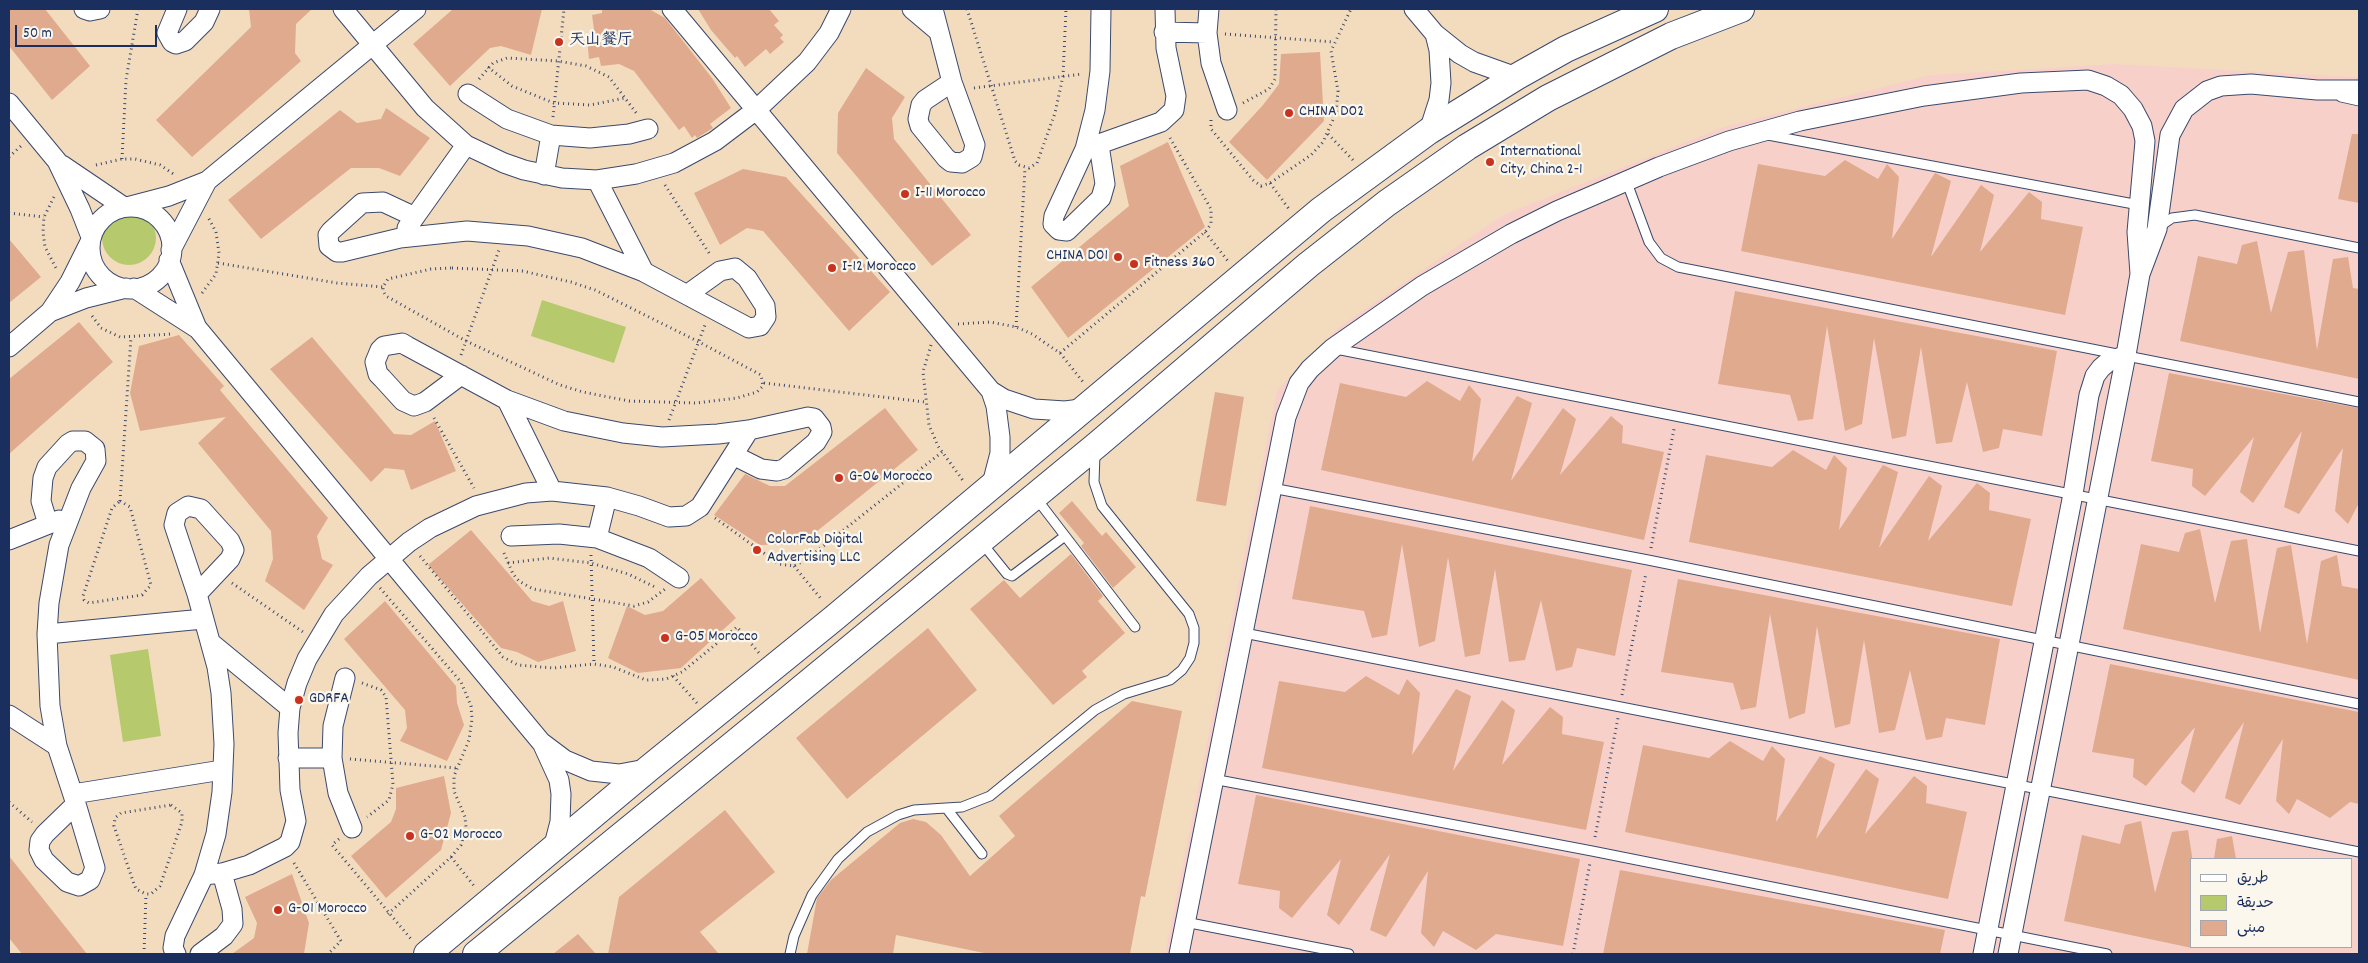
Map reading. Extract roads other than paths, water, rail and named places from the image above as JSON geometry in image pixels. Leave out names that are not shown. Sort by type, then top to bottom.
[{"type":"street","points":[[84,9],[90,11],[100,9]]},
{"type":"street","points":[[178,9],[167,33],[172,42],[176,44],[185,40],[204,22],[210,9]]},
{"type":"street","points":[[343,9],[425,108],[466,145],[504,163],[544,175],[597,180],[655,169],[692,155],[715,141],[756,110],[807,62],[828,33],[841,9]]},
{"type":"street","points":[[50,312],[86,298],[156,280],[170,255],[192,195],[416,9]]},
{"type":"street","points":[[672,9],[991,391],[996,406],[1000,437],[998,461],[992,484]]},
{"type":"street","points":[[912,9],[938,31]]},
{"type":"street","points":[[933,9],[954,86]]},
{"type":"street","points":[[1102,9],[1100,71],[1092,147],[1161,122],[1171,116],[1176,103],[1164,32],[1165,9]]},
{"type":"street","points":[[1209,9],[1207,33],[1215,79],[1228,110]]},
{"type":"street","points":[[1414,9],[1434,34],[1447,45],[1474,62],[1516,77]]},
{"type":"street","points":[[419,948],[488,903],[648,769],[833,619],[1240,277],[1368,174],[1429,132],[1516,77],[1566,49],[1655,9]]},
{"type":"street","points":[[476,954],[1098,444],[1308,265],[1387,203],[1444,163],[1548,98],[1630,55],[1718,14],[1741,9]]},
{"type":"street","points":[[1164,32],[1207,33]]},
{"type":"street","points":[[1429,132],[1439,100],[1441,83],[1439,50],[1434,34]]},
{"type":"street","points":[[1179,954],[1291,400],[1310,368],[1333,348],[1466,259],[1549,214],[1626,180],[1756,133],[1836,113],[1963,90],[2031,82],[2088,80],[2106,86],[2121,96],[2134,109],[2142,126],[2145,150],[2139,205],[2140,274],[2126,355],[2008,954]]},
{"type":"street","points":[[2140,274],[2157,229],[2170,135],[2184,109],[2195,99],[2207,91],[2236,83],[2317,90],[2359,90]]},
{"type":"street","points":[[468,94],[507,118],[551,135],[590,138],[630,134],[648,129]]},
{"type":"street","points":[[9,104],[71,179],[90,240],[91,257],[96,270],[106,281],[130,288],[200,331]]},
{"type":"street","points":[[544,175],[551,135]]},
{"type":"street","points":[[400,238],[466,145]]},
{"type":"street","points":[[71,179],[126,207],[144,209],[159,218],[169,233],[170,255],[185,302],[200,331],[541,742],[565,760],[590,771],[619,774],[648,769]]},
{"type":"street","points":[[597,180],[644,272]]},
{"type":"street","points":[[9,347],[50,312],[70,282],[100,220],[107,214],[126,207],[192,195]]},
{"type":"street","points":[[415,217],[383,202],[369,201],[356,207],[331,231],[327,240],[332,250],[342,252],[400,238],[468,231],[537,237],[582,248],[644,272],[749,328],[760,326],[766,317],[764,306],[744,274],[735,268],[720,271],[688,294]]},
{"type":"street","points":[[458,373],[420,405],[408,404],[382,378],[375,368],[380,350],[390,344],[402,343],[458,373],[507,400],[535,412],[593,428],[662,437],[749,430],[808,417],[818,422],[822,432],[816,442],[791,464],[777,471],[761,470],[734,455]]},
{"type":"street","points":[[1983,954],[2073,494],[2092,385],[2101,368],[2108,362],[2126,355]]},
{"type":"street","points":[[991,391],[1012,402],[1034,409],[1065,411],[1081,409]]},
{"type":"street","points":[[507,400],[552,490]]},
{"type":"street","points":[[213,874],[249,866],[285,847],[290,842],[295,828],[288,758],[290,708],[297,683],[316,641],[334,614],[369,576],[409,542],[445,520],[483,504],[526,493],[552,490],[607,497],[669,517],[686,516],[700,508],[749,430]]},
{"type":"street","points":[[48,524],[41,502],[42,478],[47,467],[68,444],[73,440],[85,441],[95,449],[96,462],[68,516],[53,574],[47,634],[50,706],[58,746],[75,799],[95,868],[90,880],[85,884],[73,885],[67,882],[44,860],[39,845],[45,834],[75,799],[222,770]]},
{"type":"street","points":[[594,538],[607,497]]},
{"type":"street","points":[[176,954],[173,948],[175,936],[213,874],[224,744],[221,693],[210,642],[197,594],[174,525],[174,518],[182,508],[195,507],[200,510],[233,545],[233,555],[197,594]]},
{"type":"street","points":[[9,540],[68,516]]},
{"type":"street","points":[[511,536],[559,534],[594,538],[648,558],[679,578]]},
{"type":"street","points":[[47,634],[203,619]]},
{"type":"street","points":[[785,702],[774,700],[771,696],[772,685],[808,652],[833,619]]},
{"type":"street","points":[[210,642],[290,708]]},
{"type":"street","points":[[345,678],[334,718],[332,758],[338,793],[352,828]]},
{"type":"street","points":[[9,715],[58,746]]},
{"type":"street","points":[[541,742],[559,780],[561,794],[560,822],[553,849]]},
{"type":"street","points":[[288,758],[332,758]]},
{"type":"street","points":[[200,954],[224,936],[233,924],[232,910],[213,874]]},
{"type":"lane","points":[[2317,90],[2359,102]]},
{"type":"lane","points":[[1756,133],[2139,205]]},
{"type":"lane","points":[[1626,180],[1649,242],[1661,258],[1678,267],[2359,402]]},
{"type":"lane","points":[[2157,229],[2172,218],[2195,215],[2359,248]]},
{"type":"lane","points":[[1333,348],[2359,551]]},
{"type":"lane","points":[[790,954],[802,915],[816,889],[838,859],[867,832],[898,815],[914,810],[962,807],[990,796],[1095,710],[1124,694],[1170,680],[1182,670],[1190,658],[1194,643],[1194,628],[1189,614],[1102,506],[1097,494],[1093,469],[1098,444]]},
{"type":"lane","points":[[1272,488],[1648,560],[2359,704]]},
{"type":"lane","points":[[1034,496],[1135,627]]},
{"type":"lane","points":[[980,541],[1007,574],[1012,576],[1065,536]]},
{"type":"lane","points":[[1244,633],[2359,852]]},
{"type":"lane","points":[[1213,779],[1592,850],[2107,954]]},
{"type":"lane","points":[[947,809],[982,854]]},
{"type":"lane","points":[[1185,922],[1349,954]]},
{"type":"place","name":"天山餐厅","points":[[559,42]]},
{"type":"place","name":"CHINA D02","points":[[1289,113]]},
{"type":"place","name":"International City, China 2-1","points":[[1490,162]]},
{"type":"place","name":"I-11 Morocco","points":[[905,194]]},
{"type":"place","name":"CHINA D01","points":[[1118,257]]},
{"type":"place","name":"Fitness 360","points":[[1134,264]]},
{"type":"place","name":"I-12 Morocco","points":[[832,268]]},
{"type":"place","name":"G-06 Morocco","points":[[839,478]]},
{"type":"place","name":"ColorFab Digital Advertising LLC","points":[[757,550]]},
{"type":"place","name":"G-05 Morocco","points":[[665,638]]},
{"type":"place","name":"GDRFA","points":[[299,700]]},
{"type":"place","name":"G-02 Morocco","points":[[410,836]]},
{"type":"place","name":"G-01 Morocco","points":[[278,910]]}]
